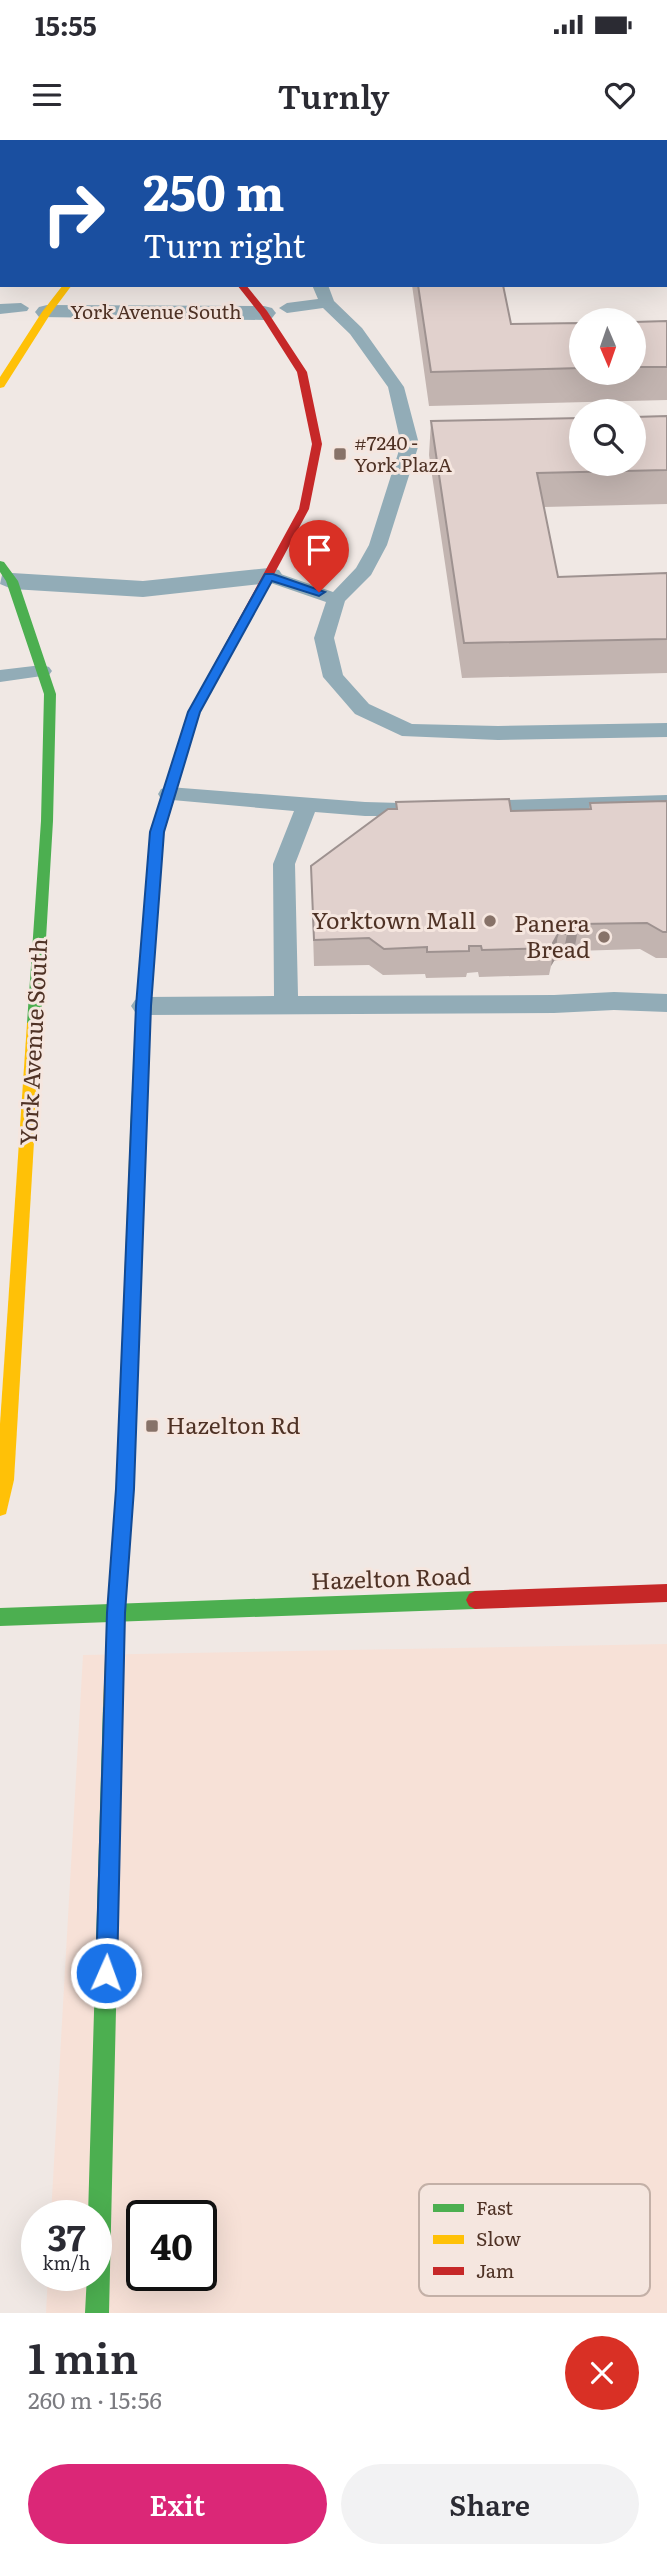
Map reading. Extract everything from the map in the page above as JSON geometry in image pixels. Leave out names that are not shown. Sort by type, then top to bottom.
[{"type":"street","name":"York Avenue South","points":[[0,384],[66,287]]},
{"type":"street","name":"York Avenue South","points":[[97,2313],[116,1613],[125,1489],[144,1006],[157,832],[194,712],[304,509],[317,444],[302,372],[264,313],[243,287]]},
{"type":"street","name":"York Avenue South","points":[[47,312],[264,313]]},
{"type":"street","name":"York Avenue South","points":[[0,1508],[6,1466],[12,1200],[47,821],[50,694],[4,576],[94,588],[143,589],[269,576]]},
{"type":"street","name":"Hazelton Road","points":[[0,1617],[667,1593]]},
{"type":"lane","points":[[321,287],[327,303],[356,331],[397,387],[410,444],[378,545],[364,572],[336,599],[324,638],[333,677],[362,709],[410,731],[498,733],[667,730]]},
{"type":"lane","points":[[287,308],[327,303]]},
{"type":"lane","points":[[0,309],[21,309]]},
{"type":"lane","points":[[269,576],[336,599]]},
{"type":"lane","points":[[0,676],[42,671]]},
{"type":"lane","points":[[169,794],[413,810],[667,802]]},
{"type":"lane","points":[[286,1004],[284,864],[307,805]]},
{"type":"lane","points":[[144,1006],[554,1004],[614,1001],[667,1003]]},
{"type":"shaded area","points":[[667,1644],[667,2313],[46,2313],[47,2291],[112,2291],[112,2200],[52,2200],[83,1655]]},
{"type":"building","points":[[418,287],[503,287],[511,324],[569,323],[569,368],[431,372]]},
{"type":"building","points":[[667,321],[667,367],[646,367],[646,322]]},
{"type":"building","points":[[667,416],[667,470],[646,470],[646,417]]},
{"type":"building","points":[[569,418],[569,472],[537,473],[558,577],[667,573],[667,639],[464,643],[431,421]]},
{"type":"building","name":"Yorktown Mall","points":[[509,799],[511,811],[591,809],[590,803],[667,801],[667,932],[647,923],[579,924],[567,934],[558,934],[553,943],[554,948],[482,950],[481,946],[469,946],[469,951],[427,952],[427,947],[384,949],[369,938],[314,940],[311,866],[388,809],[397,809],[396,802]]},
{"type":"traffic: fast","points":[[0,564],[12,581],[50,694],[47,821],[34,1023]]},
{"type":"traffic: fast","points":[[138,1133],[143,1006],[157,833]]},
{"type":"traffic: fast","points":[[0,1617],[475,1600]]},
{"type":"traffic: fast","points":[[97,2313],[113,1706]]},
{"type":"traffic: slow","points":[[0,385],[66,287]]},
{"type":"traffic: slow","points":[[0,1508],[5,1480],[34,1023]]},
{"type":"traffic: slow","points":[[113,1706],[116,1613],[125,1489],[138,1133]]},
{"type":"traffic: jam","points":[[157,833],[194,712],[304,509],[317,444],[302,372],[264,313],[243,287]]},
{"type":"traffic: jam","points":[[475,1600],[667,1593]]},
{"type":"place","name":"#7240 - York PlazA","points":[[340,454]]},
{"type":"place","name":"Yorktown Mall","points":[[490,921]]},
{"type":"place","name":"Panera Bread","points":[[604,937]]},
{"type":"place","name":"Hazelton Rd","points":[[152,1426]]},
{"type":"route","points":[[106,1973],[116,1613],[125,1489],[144,1006],[157,832],[194,712],[269,576],[319,592]]}]
